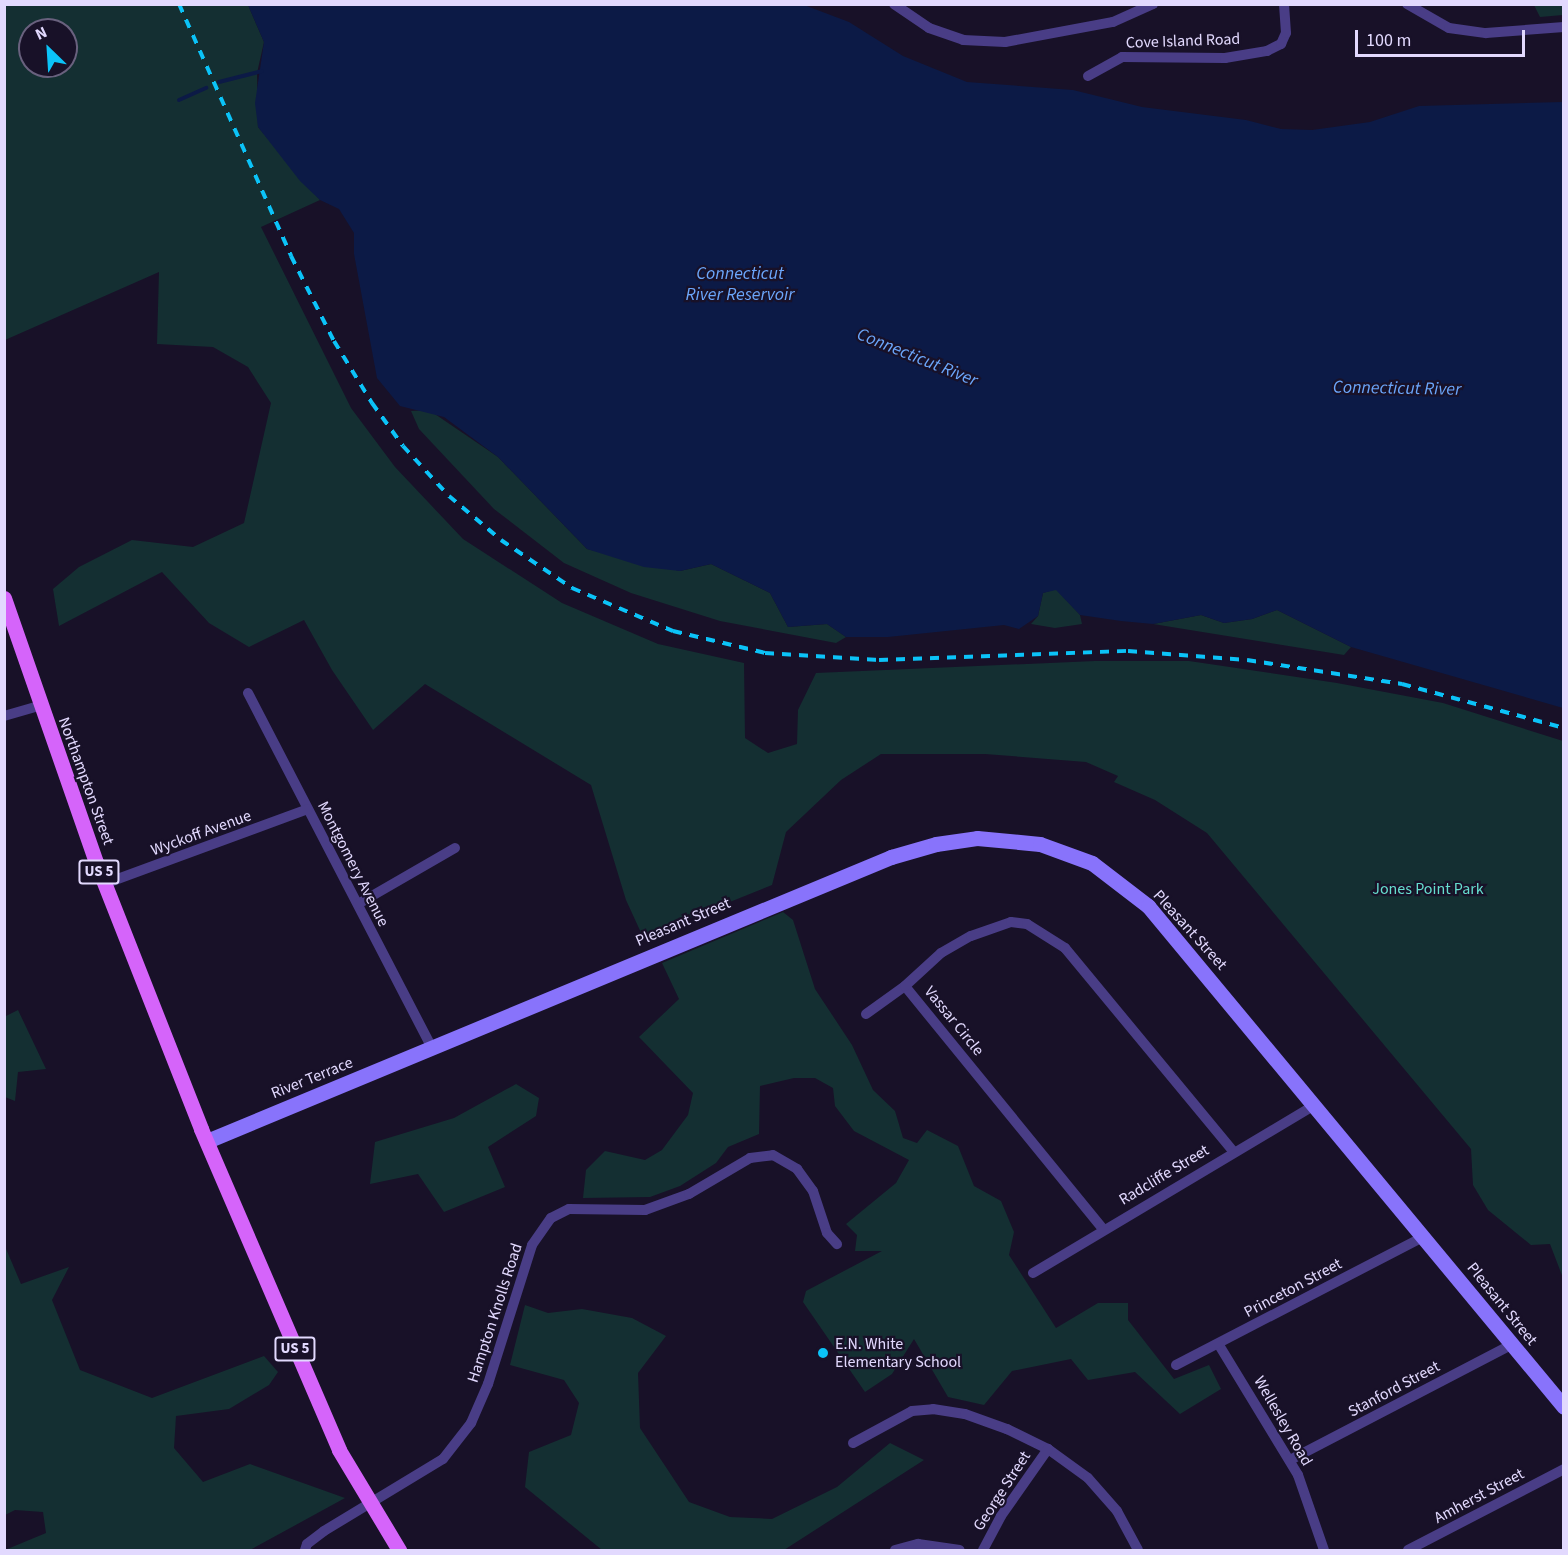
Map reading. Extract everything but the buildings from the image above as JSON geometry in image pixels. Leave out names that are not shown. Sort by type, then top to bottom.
[{"type":"main road","name":"Northampton Street","points":[[4,598],[104,884],[207,1141]]},
{"type":"main road","name":"US 5","points":[[207,1141],[339,1450],[399,1551]]},
{"type":"street","points":[[894,4],[929,28],[963,40],[1005,42],[1113,22],[1153,4]]},
{"type":"street","points":[[1407,4],[1449,28],[1468,31],[1486,33],[1563,27]]},
{"type":"street","name":"Cove Island Road","points":[[1088,76],[1122,57],[1225,58],[1267,51],[1281,44],[1286,33],[1289,5]]},
{"type":"street","name":"Montgomery Avenue","points":[[248,693],[432,1048]]},
{"type":"street","points":[[4,716],[40,706]]},
{"type":"street","name":"Wyckoff Avenue","points":[[104,884],[308,809]]},
{"type":"street","name":"Pleasant Street","points":[[432,1048],[836,878],[936,844],[977,838],[1040,844],[1092,863],[1148,906],[1188,950],[1313,1106],[1563,1407]]},
{"type":"street","points":[[358,904],[455,848]]},
{"type":"street","name":"Vassar Circle","points":[[1103,1229],[905,986],[941,953],[970,936],[1011,922],[1026,924],[1065,948],[1233,1151]]},
{"type":"street","points":[[866,1014],[905,986]]},
{"type":"street","name":"River Terrace","points":[[207,1141],[432,1048]]},
{"type":"street","name":"Radcliffe Street","points":[[1033,1273],[1233,1151],[1313,1106]]},
{"type":"street","name":"Hampton Knolls Road","points":[[305,1551],[307,1544],[324,1531],[371,1506],[443,1459],[471,1423],[488,1384],[532,1245],[551,1218],[569,1209],[645,1210],[689,1194],[750,1158],[773,1155],[797,1169],[813,1191],[827,1233],[837,1244]]},
{"type":"street","name":"Princeton Street","points":[[1176,1365],[1219,1345],[1423,1237]]},
{"type":"street","name":"Wellesley Road","points":[[1219,1345],[1290,1460],[1324,1551]]},
{"type":"street","name":"Stanford Street","points":[[1290,1460],[1511,1345]]},
{"type":"street","points":[[853,1443],[912,1411],[933,1409],[965,1414],[1048,1449],[1088,1478],[1118,1511],[1138,1551]]},
{"type":"street","name":"George Street","points":[[983,1551],[1002,1516],[1048,1449]]},
{"type":"street","name":"Amherst Street","points":[[1408,1551],[1563,1469]]},
{"type":"street","points":[[895,1551],[918,1544],[960,1551]]},
{"type":"green space","name":"Jones Point Park","points":[[5,5],[248,5],[264,42],[257,73],[258,127],[320,200],[261,227],[351,408],[395,467],[463,539],[562,603],[658,644],[744,663],[745,738],[768,753],[797,744],[798,710],[816,673],[1095,661],[1189,661],[1337,683],[1443,703],[1563,741],[1563,1278],[1550,1244],[1531,1245],[1488,1210],[1473,1185],[1471,1149],[1207,833],[1155,800],[1114,782],[1118,776],[1086,762],[985,754],[881,754],[841,780],[786,832],[772,885],[643,937],[626,900],[591,785],[425,684],[373,730],[332,670],[304,620],[249,647],[209,623],[162,572],[59,626],[53,589],[79,567],[132,540],[193,547],[244,523],[271,403],[248,367],[213,347],[157,344],[159,272],[5,340]]},
{"type":"green space","points":[[1534,5],[1563,5],[1563,15],[1540,17]]},
{"type":"green space","points":[[429,410],[498,457],[587,549],[680,571],[711,564],[770,593],[788,627],[827,624],[846,637],[836,643],[720,621],[631,593],[564,563],[494,509],[419,429],[411,411]]},
{"type":"green space","points":[[1056,589],[1080,615],[1082,624],[1055,628],[1031,624],[1038,616],[1043,593]]},
{"type":"green space","points":[[1277,610],[1351,647],[1344,655],[1153,624],[1201,615],[1224,623],[1252,619]]},
{"type":"green space","points":[[783,912],[793,920],[815,989],[852,1045],[873,1090],[895,1111],[903,1138],[917,1143],[927,1130],[958,1146],[974,1186],[1001,1201],[1014,1232],[1009,1255],[1056,1328],[1098,1303],[1128,1303],[1128,1320],[1174,1379],[1209,1365],[1221,1389],[1180,1414],[1135,1372],[1088,1380],[1071,1359],[1012,1371],[984,1405],[948,1397],[914,1339],[892,1374],[865,1392],[803,1302],[806,1291],[882,1251],[855,1251],[857,1235],[846,1224],[896,1183],[909,1160],[854,1131],[835,1106],[833,1088],[815,1078],[794,1078],[760,1086],[759,1134],[728,1147],[716,1163],[680,1186],[650,1197],[583,1198],[586,1170],[605,1151],[645,1160],[662,1150],[688,1115],[693,1093],[639,1037],[679,999],[662,963]]},
{"type":"green space","points":[[18,1010],[46,1069],[18,1072],[15,1101],[5,1097],[4,1017]]},
{"type":"green space","points":[[516,1084],[539,1098],[536,1116],[488,1147],[505,1187],[444,1212],[418,1174],[370,1184],[375,1142],[454,1118]]},
{"type":"green space","points":[[4,1244],[21,1284],[69,1267],[52,1300],[80,1370],[152,1398],[264,1356],[278,1372],[269,1385],[229,1409],[176,1416],[174,1448],[203,1482],[250,1464],[345,1498],[250,1550],[5,1550],[46,1533],[43,1512],[15,1510],[5,1515]]},
{"type":"green space","points":[[525,1305],[548,1313],[582,1309],[632,1318],[666,1336],[638,1373],[640,1428],[689,1502],[730,1517],[772,1519],[837,1487],[890,1443],[924,1460],[784,1550],[602,1550],[525,1487],[529,1452],[571,1435],[579,1403],[564,1380],[510,1365]]},
{"type":"water","name":"Connecticut River Reservoir","points":[[248,5],[804,5],[849,22],[903,56],[967,82],[1073,90],[1142,107],[1246,120],[1281,129],[1312,130],[1370,122],[1419,106],[1563,102],[1563,708],[1351,647],[1277,610],[1252,619],[1224,623],[1201,615],[1153,624],[1080,615],[1056,590],[1043,593],[1038,616],[1019,629],[1004,625],[888,637],[846,637],[827,624],[788,627],[770,593],[711,564],[680,571],[644,567],[587,549],[498,457],[444,417],[400,406],[377,378],[354,254],[354,233],[339,209],[320,200],[300,181],[258,127],[255,103],[264,42]]},
{"type":"waterway","points":[[219,82],[262,71]]},
{"type":"waterway","points":[[179,100],[206,88]]},
{"type":"railway","points":[[179,4],[291,256],[334,341],[372,403],[403,446],[449,496],[501,540],[572,588],[673,631],[765,653],[879,660],[1128,651],[1247,660],[1402,684],[1564,728]]},
{"type":"place","name":"E.N. White Elementary School","points":[[823,1353]]},
{"type":"water label","name":"Connecticut River","points":[[917,358]]},
{"type":"water label","name":"Connecticut River","points":[[1397,389]]}]
